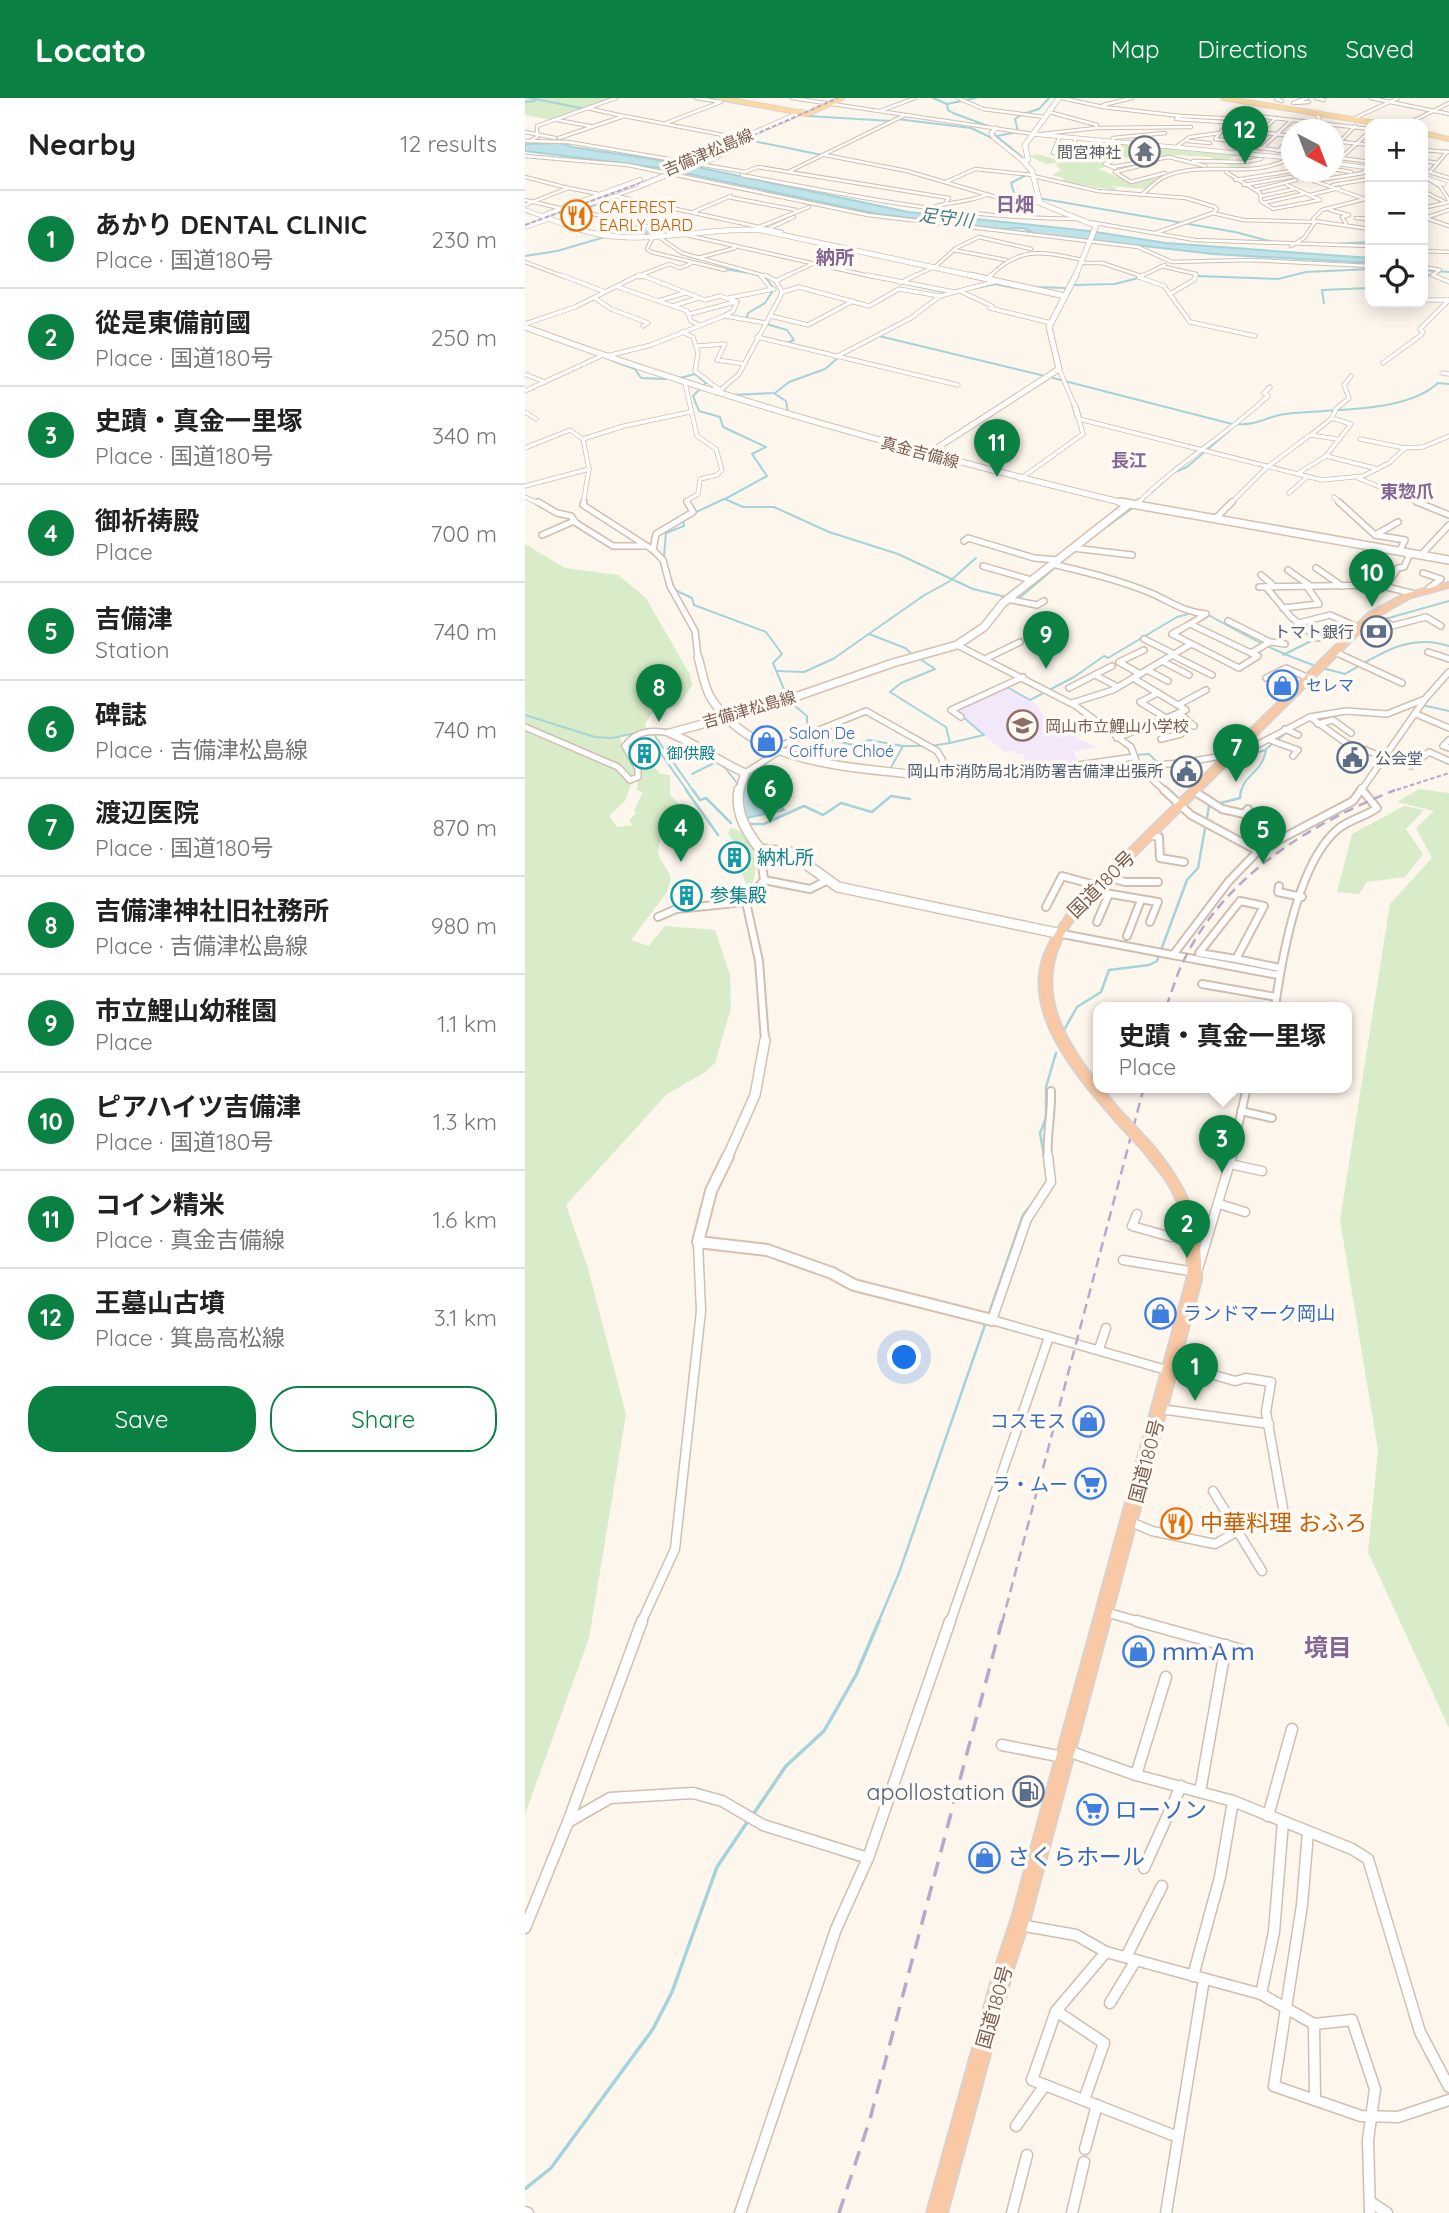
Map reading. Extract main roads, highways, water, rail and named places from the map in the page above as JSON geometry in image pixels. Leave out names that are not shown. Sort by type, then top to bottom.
[{"type":"highway","name":"国道180号","points":[[1093,1087],[1077,1069],[1050,1018],[1045,985],[1050,953],[1057,933],[1095,888],[1359,626],[1392,601],[1411,593],[1449,584]]},
{"type":"highway","name":"国道180号","points":[[937,2213],[1019,1925],[1195,1276],[1196,1251],[1189,1214],[1178,1187],[1147,1147],[1098,1093]]},
{"type":"main road","points":[[721,98],[803,113],[842,98]]},
{"type":"main road","points":[[729,98],[803,113],[832,98]]},
{"type":"main road","points":[[926,455],[1059,369],[1049,334],[1051,323],[1098,227],[1039,199],[1026,161],[1025,145],[1060,98]]},
{"type":"main road","points":[[1223,98],[1365,120]]},
{"type":"main road","name":"吉備津松島線","points":[[803,113],[715,150],[640,183],[606,198],[575,211],[549,219],[542,216],[640,183],[734,147],[803,113]]},
{"type":"main road","points":[[1428,134],[1449,139]]},
{"type":"main road","points":[[705,163],[760,135]]},
{"type":"main road","points":[[549,219],[596,234],[649,236],[734,228],[776,233],[1065,296]]},
{"type":"main road","name":"真金吉備線","points":[[525,326],[672,380],[926,455],[1020,479],[1132,504],[1449,560]]},
{"type":"main road","points":[[1075,406],[1078,417]]},
{"type":"main road","name":"吉備津松島線","points":[[1057,933],[847,889],[826,881],[806,862],[789,852],[773,848],[760,849],[747,831],[736,801],[736,792],[745,773],[716,760],[698,746],[670,733],[727,718],[957,645],[984,627],[1007,599],[1132,504]]},
{"type":"main road","points":[[698,657],[709,696],[727,718],[775,750],[814,761],[925,776]]},
{"type":"main road","points":[[765,1040],[763,1076],[743,1131],[706,1201],[698,1242],[767,1250],[832,1273],[854,1285],[987,1318]]},
{"type":"water","name":"足守川","points":[[561,143],[678,163],[908,212],[1089,231],[1166,243],[1365,258],[1365,263],[1213,254],[1013,231],[1032,232],[1023,228],[1000,229],[877,214],[660,168],[525,151],[525,144]]},
{"type":"water","points":[[758,765],[765,765],[788,776],[769,790],[784,810],[747,818],[739,794]]},
{"type":"waterway","points":[[530,98],[586,109]]},
{"type":"waterway","points":[[707,98],[760,107]]},
{"type":"waterway","points":[[933,98],[947,104]]},
{"type":"waterway","points":[[947,104],[976,98]]},
{"type":"waterway","points":[[1023,114],[1039,109],[1049,98]]},
{"type":"waterway","points":[[525,102],[535,101]]},
{"type":"waterway","points":[[947,104],[948,110],[953,113],[988,126]]},
{"type":"waterway","points":[[1018,131],[1015,119],[1022,114]]},
{"type":"waterway","points":[[808,116],[891,121]]},
{"type":"waterway","points":[[897,119],[971,128],[992,138]]},
{"type":"waterway","points":[[997,136],[1018,132]]},
{"type":"waterway","points":[[994,134],[1022,157]]},
{"type":"waterway","points":[[753,141],[822,155]]},
{"type":"waterway","points":[[1433,150],[1449,151]]},
{"type":"waterway","points":[[1016,200],[1011,183],[1030,173],[1027,168]]},
{"type":"waterway","points":[[952,185],[966,189]]},
{"type":"waterway","points":[[1015,194],[1235,232],[1269,241]]},
{"type":"waterway","points":[[581,210],[604,202]]},
{"type":"waterway","points":[[584,213],[636,226]]},
{"type":"waterway","points":[[618,234],[636,226]]},
{"type":"waterway","points":[[641,229],[649,235]]},
{"type":"waterway","points":[[664,229],[678,231]]},
{"type":"waterway","points":[[525,256],[557,251],[605,237]]},
{"type":"waterway","points":[[1334,244],[1365,242]]},
{"type":"waterway","points":[[776,256],[944,292]]},
{"type":"waterway","points":[[724,269],[756,274]]},
{"type":"waterway","points":[[1197,276],[1278,279],[1306,272],[1365,269]]},
{"type":"waterway","points":[[1428,270],[1449,272]]},
{"type":"waterway","points":[[1428,276],[1433,274]]},
{"type":"waterway","points":[[746,320],[748,313],[765,303],[774,289],[765,277]]},
{"type":"waterway","points":[[1075,285],[1115,284],[1138,278]]},
{"type":"waterway","points":[[967,290],[995,284],[1015,288]]},
{"type":"waterway","points":[[1037,287],[1065,288]]},
{"type":"waterway","points":[[1324,303],[1322,290],[1365,288]]},
{"type":"waterway","points":[[766,324],[787,330],[794,340],[787,343]]},
{"type":"waterway","points":[[864,344],[879,336],[1045,376]]},
{"type":"waterway","points":[[731,395],[775,393],[789,382],[825,369],[839,357]]},
{"type":"waterway","points":[[613,361],[635,369],[641,378],[666,379]]},
{"type":"waterway","points":[[680,378],[695,374],[706,383],[693,396],[699,411],[720,417],[723,427],[766,447],[752,454],[767,476],[725,499],[743,507],[774,507],[829,532],[898,554],[952,579]]},
{"type":"waterway","points":[[1053,378],[1232,424]]},
{"type":"waterway","points":[[1238,424],[1250,424],[1285,414],[1387,405],[1424,393],[1438,383],[1449,384]]},
{"type":"waterway","points":[[775,394],[786,401],[788,412]]},
{"type":"waterway","points":[[1175,472],[1187,467],[1230,430]]},
{"type":"waterway","points":[[1152,492],[1170,476]]},
{"type":"waterway","points":[[692,514],[724,499]]},
{"type":"waterway","points":[[1091,538],[1134,507]]},
{"type":"waterway","points":[[670,576],[664,556],[666,533],[684,526],[683,519]]},
{"type":"waterway","points":[[952,579],[976,558]]},
{"type":"waterway","points":[[1017,600],[1057,566]]},
{"type":"waterway","points":[[777,671],[804,672],[833,659],[923,596],[952,579]]},
{"type":"waterway","points":[[952,579],[973,589],[1006,597]]},
{"type":"waterway","points":[[672,582],[675,590],[692,598],[694,605],[766,632],[782,654],[773,663],[788,699]]},
{"type":"waterway","points":[[1385,619],[1449,601]]},
{"type":"waterway","points":[[998,691],[1007,687],[1030,700],[1074,677],[1104,656],[1108,658],[1177,617],[1192,613]]},
{"type":"waterway","points":[[1205,613],[1285,654]]},
{"type":"waterway","points":[[869,634],[905,648],[913,655]]},
{"type":"waterway","points":[[1285,654],[1315,639]]},
{"type":"waterway","points":[[1285,654],[1345,674],[1382,653],[1407,644],[1420,642],[1449,646]]},
{"type":"waterway","points":[[917,657],[935,669],[901,683],[890,692],[946,727],[950,743]]},
{"type":"waterway","points":[[789,701],[807,716],[807,727],[820,737],[853,745],[869,740],[903,746]]},
{"type":"waterway","points":[[1422,705],[1449,711]]},
{"type":"waterway","points":[[525,715],[595,737],[612,738],[650,730]]},
{"type":"waterway","points":[[950,743],[984,735],[962,716]]},
{"type":"waterway","points":[[1266,750],[1286,733]]},
{"type":"waterway","points":[[655,736],[694,792]]},
{"type":"waterway","points":[[639,740],[650,738],[688,792]]},
{"type":"waterway","points":[[692,740],[708,749]]},
{"type":"waterway","points":[[931,746],[950,743]]},
{"type":"waterway","points":[[890,769],[903,746]]},
{"type":"waterway","points":[[903,746],[924,746]]},
{"type":"waterway","points":[[1233,759],[1266,750]]},
{"type":"waterway","points":[[1241,792],[1246,781],[1261,763],[1266,750]]},
{"type":"waterway","points":[[1136,755],[1149,754],[1157,762]]},
{"type":"waterway","points":[[692,774],[714,763],[710,758]]},
{"type":"waterway","points":[[722,764],[737,783],[735,792]]},
{"type":"waterway","points":[[973,771],[1015,769]]},
{"type":"waterway","points":[[686,790],[718,835]]},
{"type":"waterway","points":[[693,790],[700,800],[706,798],[731,823]]},
{"type":"waterway","points":[[1064,1030],[1077,1007],[1101,992],[1109,970],[1149,965],[1157,961],[1187,880],[1198,868],[1209,806],[1240,798],[1241,790]]},
{"type":"waterway","points":[[735,792],[735,807]]},
{"type":"waterway","points":[[747,824],[764,824],[804,806],[823,815],[841,803],[872,812],[891,796],[910,799]]},
{"type":"waterway","points":[[1045,1162],[1040,1133],[1046,1118],[1046,1087],[1056,1053]]},
{"type":"waterway","points":[[988,1316],[1023,1215],[1035,1200]]},
{"type":"waterway","points":[[878,1623],[899,1573],[986,1322]]},
{"type":"waterway","points":[[752,1816],[786,1766],[824,1731],[856,1675],[879,1621]]},
{"type":"waterway","points":[[525,2189],[551,2168],[653,2029],[672,1992],[717,1867],[748,1821]]},
{"type":"railway","points":[[525,225],[665,174],[838,98]]},
{"type":"railway","points":[[1392,791],[1449,773]]},
{"type":"railway","points":[[1168,1002],[1181,967],[1200,931],[1221,904],[1246,879],[1301,837],[1332,819],[1392,791]]},
{"type":"railway","points":[[1002,1623],[1142,1093]]},
{"type":"railway","points":[[839,2213],[870,2119],[1002,1621]]},
{"type":"place","name":"間宮神社","points":[[1144,152]]},
{"type":"place","name":"王墓山古墳","points":[[1245,164]]},
{"type":"place","name":"CAFEREST EARLY BARD","points":[[576,216]]},
{"type":"place","name":"コイン精米","points":[[997,477]]},
{"type":"place","name":"ピアハイツ吉備津","points":[[1372,607]]},
{"type":"place","name":"トマト銀行","points":[[1377,632]]},
{"type":"place","name":"市立鯉山幼稚園","points":[[1046,669]]},
{"type":"place","name":"セレマ","points":[[1283,685]]},
{"type":"place","name":"吉備津神社旧社務所","points":[[659,722]]},
{"type":"place","name":"岡山市立鯉山小学校","points":[[1022,726]]},
{"type":"place","name":"Salon De Coiffure Chloé","points":[[766,742]]},
{"type":"place","name":"御供殿","points":[[644,753]]},
{"type":"place","name":"公会堂","points":[[1352,758]]},
{"type":"place","name":"岡山市消防局北消防署吉備津出張所","points":[[1186,771]]},
{"type":"place","name":"渡辺医院","points":[[1236,782]]},
{"type":"place","name":"碑誌","points":[[770,823]]},
{"type":"place","name":"納札所","points":[[734,857]]},
{"type":"place","name":"御祈祷殿","points":[[681,862]]},
{"type":"place","name":"吉備津","points":[[1263,864]]},
{"type":"place","name":"参集殿","points":[[687,895]]},
{"type":"place","name":"史蹟・真金一里塚","points":[[1222,1173]]},
{"type":"place","name":"從是東備前國","points":[[1187,1258]]},
{"type":"place","name":"ランドマーク岡山","points":[[1160,1313]]},
{"type":"place","name":"あかり DENTAL CLINIC","points":[[1195,1401]]},
{"type":"place","name":"コスモス","points":[[1089,1421]]},
{"type":"place","name":"ラ・ムー","points":[[1091,1484]]},
{"type":"place","name":"中華料理 おふろ","points":[[1177,1523]]},
{"type":"place","name":"ｍｍＡｍ","points":[[1139,1652]]},
{"type":"place","name":"apollostation","points":[[1028,1792]]},
{"type":"place","name":"ローソン","points":[[1092,1810]]},
{"type":"place","name":"さくらホール","points":[[984,1857]]},
{"type":"district","name":"日畑","points":[[1015,204]]},
{"type":"district","name":"納所","points":[[835,257]]},
{"type":"district","name":"長江","points":[[1129,461]]},
{"type":"district","name":"東惣爪","points":[[1407,492]]},
{"type":"district","name":"境目","points":[[1328,1648]]}]
